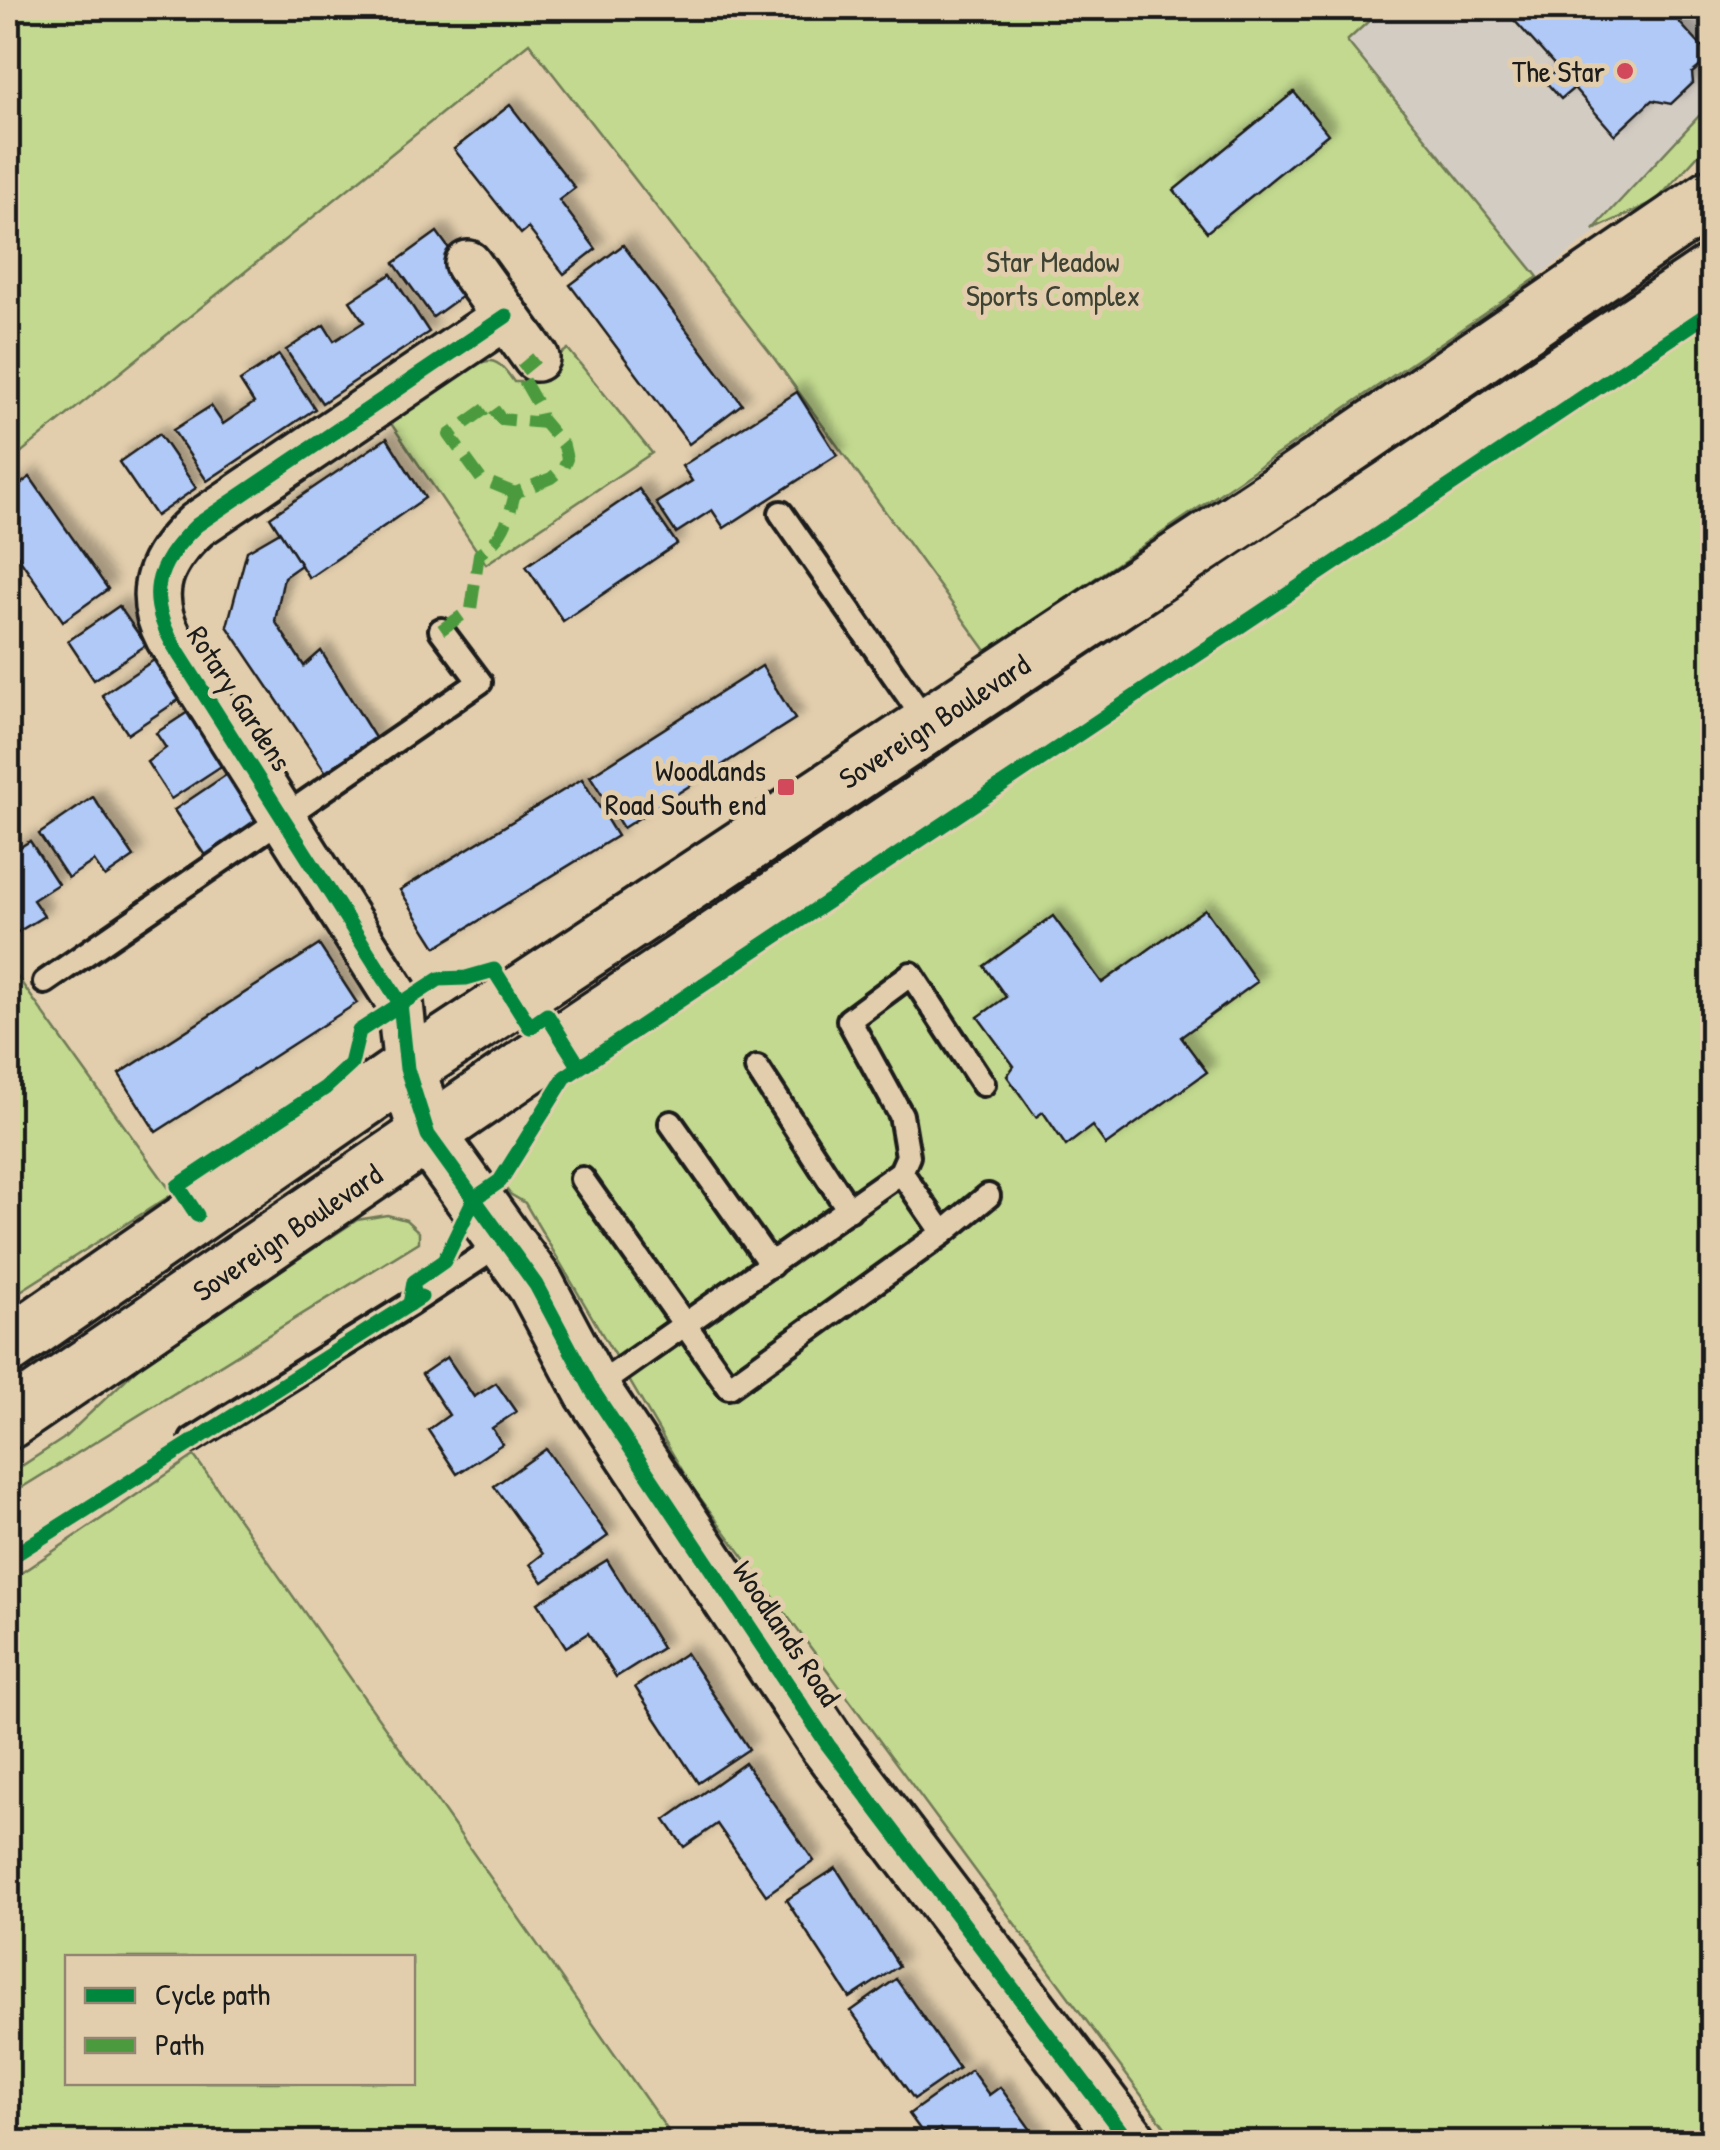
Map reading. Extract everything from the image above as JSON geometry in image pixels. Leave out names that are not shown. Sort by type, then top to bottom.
[{"type":"main road","name":"Sovereign Boulevard","points":[[8,1346],[407,1070],[1263,504],[1712,197]]},
{"type":"main road","name":"Sovereign Boulevard","points":[[8,1421],[1158,642],[1712,273]]},
{"type":"main road","name":"Woodlands Road","points":[[407,1070],[428,1135],[536,1286],[592,1390],[828,1745],[1129,2142]]},
{"type":"street","points":[[468,264],[536,358]]},
{"type":"street","name":"Rotary Gardens","points":[[407,1070],[400,1003],[164,630],[156,605],[161,572],[170,554],[197,525],[506,316]]},
{"type":"lane","points":[[781,513],[928,724]]},
{"type":"lane","points":[[44,982],[480,682],[441,630]]},
{"type":"lane","points":[[592,1390],[901,1172],[908,1156],[901,1115],[849,1020],[911,974],[983,1084]]},
{"type":"lane","points":[[757,1068],[849,1210]]},
{"type":"lane","points":[[672,1123],[771,1265]]},
{"type":"lane","points":[[901,1172],[944,1233]]},
{"type":"lane","points":[[582,1179],[729,1387],[944,1233],[988,1196]]},
{"type":"lane","points":[[192,1440],[504,1242]]},
{"type":"shaded area","points":[[1383,8],[1712,8],[1712,142],[1538,277],[1346,41]]},
{"type":"green space","name":"Star Meadow Sports Complex","points":[[8,8],[1383,8],[1347,41],[1538,277],[987,652],[771,354],[529,43],[8,463]]},
{"type":"green space","points":[[1712,102],[1712,145],[1656,201],[1593,230]]},
{"type":"green space","points":[[1712,311],[1712,2142],[1176,2142],[692,1487],[525,1203],[510,1194],[500,1181],[565,1077],[579,1066]]},
{"type":"green space","points":[[568,349],[652,453],[486,564],[390,422],[455,376],[481,363],[495,362],[514,382],[522,382]]},
{"type":"green space","points":[[8,964],[173,1194],[8,1299]]},
{"type":"green space","points":[[387,1215],[406,1220],[419,1232],[419,1242],[8,1496],[8,1475],[63,1439],[147,1359],[357,1220]]},
{"type":"green space","points":[[194,1456],[676,2142],[8,2142],[8,1582]]},
{"type":"building","name":"The Star","points":[[1530,8],[1685,8],[1690,13],[1679,22],[1711,57],[1692,73],[1693,83],[1671,104],[1652,100],[1615,135],[1574,88],[1561,99],[1545,81],[1558,69],[1515,21]]},
{"type":"building","points":[[1294,92],[1328,134],[1207,232],[1174,190]]},
{"type":"building","points":[[510,105],[575,188],[559,200],[596,249],[564,274],[528,228],[521,234],[454,149]]},
{"type":"building","points":[[437,232],[476,286],[433,317],[394,263]]},
{"type":"building","points":[[623,245],[742,404],[689,444],[570,285]]},
{"type":"building","points":[[391,274],[429,332],[322,403],[286,350],[324,325],[334,341],[364,322],[350,301]]},
{"type":"building","points":[[279,355],[315,409],[207,481],[173,430],[211,406],[223,424],[254,403],[240,381]]},
{"type":"building","points":[[797,392],[837,455],[724,528],[712,510],[676,533],[656,503],[692,481],[682,466]]},
{"type":"building","points":[[159,434],[196,488],[156,516],[119,462]]},
{"type":"building","points":[[387,438],[425,498],[309,578],[270,517]]},
{"type":"building","points":[[30,477],[108,589],[63,621],[8,542],[8,493]]},
{"type":"building","points":[[639,489],[677,544],[563,621],[526,566]]},
{"type":"building","points":[[280,532],[301,565],[284,577],[275,621],[304,666],[321,651],[377,741],[327,774],[227,626],[247,551]]},
{"type":"building","points":[[119,606],[146,645],[94,680],[68,641]]},
{"type":"building","points":[[157,658],[183,697],[128,734],[102,695]]},
{"type":"building","points":[[762,666],[795,719],[623,828],[590,776]]},
{"type":"building","points":[[191,710],[226,763],[171,799],[147,762],[166,748],[156,733]]},
{"type":"building","points":[[232,771],[264,818],[206,857],[174,810]]},
{"type":"building","points":[[582,779],[617,836],[436,947],[400,890]]},
{"type":"building","points":[[93,797],[134,857],[105,877],[94,861],[68,878],[39,834]]},
{"type":"building","points":[[30,841],[58,884],[33,900],[44,916],[16,933],[8,920],[8,855]]},
{"type":"building","points":[[1205,909],[1257,982],[1181,1037],[1207,1072],[1106,1145],[1092,1126],[1066,1146],[1043,1112],[1036,1117],[1007,1076],[1014,1066],[978,1017],[1006,997],[984,966],[1053,916],[1102,983]]},
{"type":"building","points":[[319,945],[357,1003],[156,1132],[119,1074]]},
{"type":"building","points":[[447,1357],[474,1397],[496,1383],[516,1412],[492,1428],[502,1444],[457,1474],[428,1430],[449,1415],[422,1374]]},
{"type":"building","points":[[546,1449],[608,1536],[543,1582],[530,1564],[543,1554],[494,1486]]},
{"type":"building","points":[[607,1560],[662,1648],[616,1677],[588,1633],[566,1647],[538,1603]]},
{"type":"building","points":[[686,1653],[749,1749],[698,1783],[635,1687]]},
{"type":"building","points":[[745,1763],[814,1861],[766,1895],[717,1824],[684,1847],[665,1820]]},
{"type":"building","points":[[836,1868],[899,1966],[850,1998],[786,1900]]},
{"type":"building","points":[[896,1979],[959,2068],[914,2099],[851,2011]]},
{"type":"building","points":[[971,2070],[989,2095],[1000,2087],[1039,2141],[950,2142],[940,2129],[927,2139],[909,2114]]},
{"type":"marked path","points":[[441,630],[471,609],[479,554],[504,528],[515,493],[551,478],[567,459],[564,446],[541,419],[538,405],[519,372],[536,358]]},
{"type":"marked path","points":[[515,493],[481,479],[449,435],[491,405],[501,419],[545,423]]},
{"type":"cycle path","points":[[410,1304],[414,1282],[444,1261],[474,1199],[500,1181],[565,1077],[1712,311]]},
{"type":"cycle path","points":[[506,316],[197,525],[163,569],[158,584],[160,615],[177,651],[400,1003],[407,1069],[428,1135],[536,1285],[592,1390],[828,1745],[1129,2142]]},
{"type":"cycle path","points":[[197,1215],[178,1186],[325,1088],[351,1064],[359,1031],[439,979],[466,978],[494,970],[530,1027],[547,1015],[579,1066]]},
{"type":"cycle path","points":[[8,1559],[421,1297]]},
{"type":"place","name":"The Star","points":[[1625,71]]},
{"type":"place","name":"Woodlands Road South end","points":[[786,787]]}]
